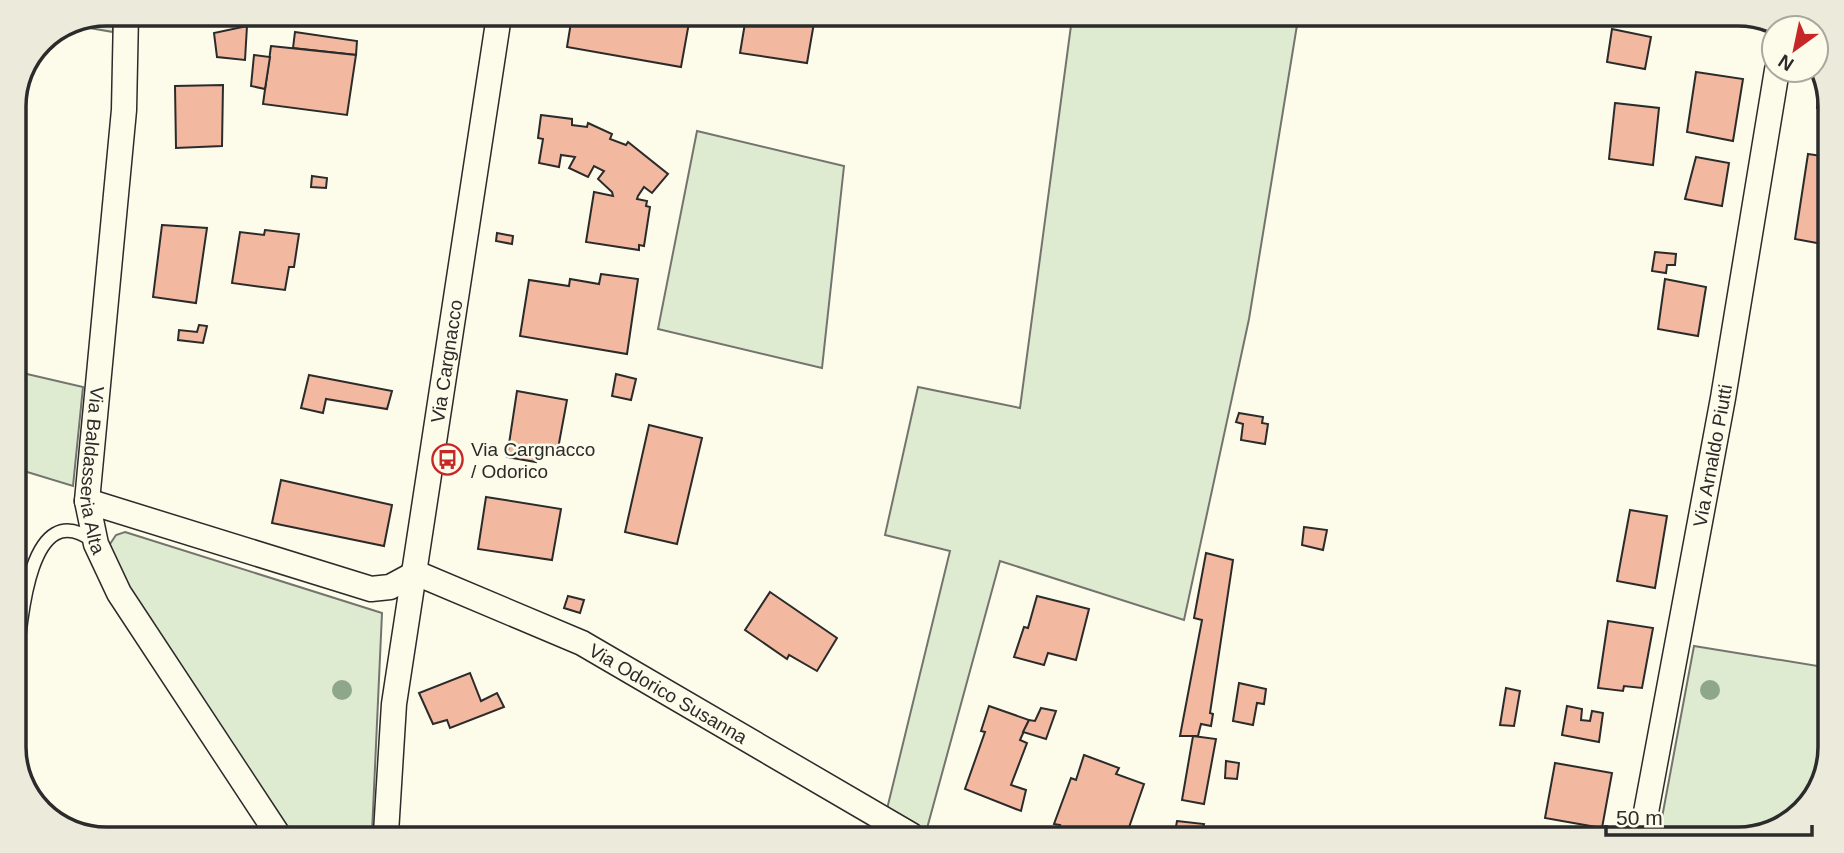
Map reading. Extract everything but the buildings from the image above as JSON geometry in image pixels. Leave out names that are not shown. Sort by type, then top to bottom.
[{"type":"street","name":"Via Baldasseria Alta","points":[[126,26],[124,110],[87,501],[96,544],[138,626],[273,827]]},
{"type":"street","name":"Via Cargnacco","points":[[386,827],[394,704],[498,26]]},
{"type":"street","name":"Via Arnaldo Piutti","points":[[1643,827],[1723,398],[1775,84]]},
{"type":"street","points":[[87,501],[372,589],[390,587],[416,573]]},
{"type":"street","name":"Via Odorico Susanna","points":[[416,573],[582,643],[897,827]]},
{"type":"lane","points":[[26,596],[28,580],[42,546],[52,534],[62,529],[79,531],[96,544]]},
{"type":"green space","points":[[113,26],[113,32],[90,28]]},
{"type":"green space","points":[[1071,26],[1297,26],[1249,319],[1184,620],[1000,561],[927,827],[918,827],[887,809],[950,551],[885,535],[918,387],[1020,408]]},
{"type":"green space","points":[[697,131],[844,166],[822,368],[658,329]]},
{"type":"green space","points":[[26,374],[83,387],[73,486],[26,472]]},
{"type":"green space","points":[[125,532],[382,613],[372,827],[284,827],[144,619],[108,547],[116,535]]},
{"type":"green space","points":[[1694,646],[1818,666],[1816,762],[1807,787],[1790,807],[1763,823],[1753,825],[1660,827]]},
{"type":"place","name":"Via Cargnacco / Odorico","points":[[448,460]]}]
